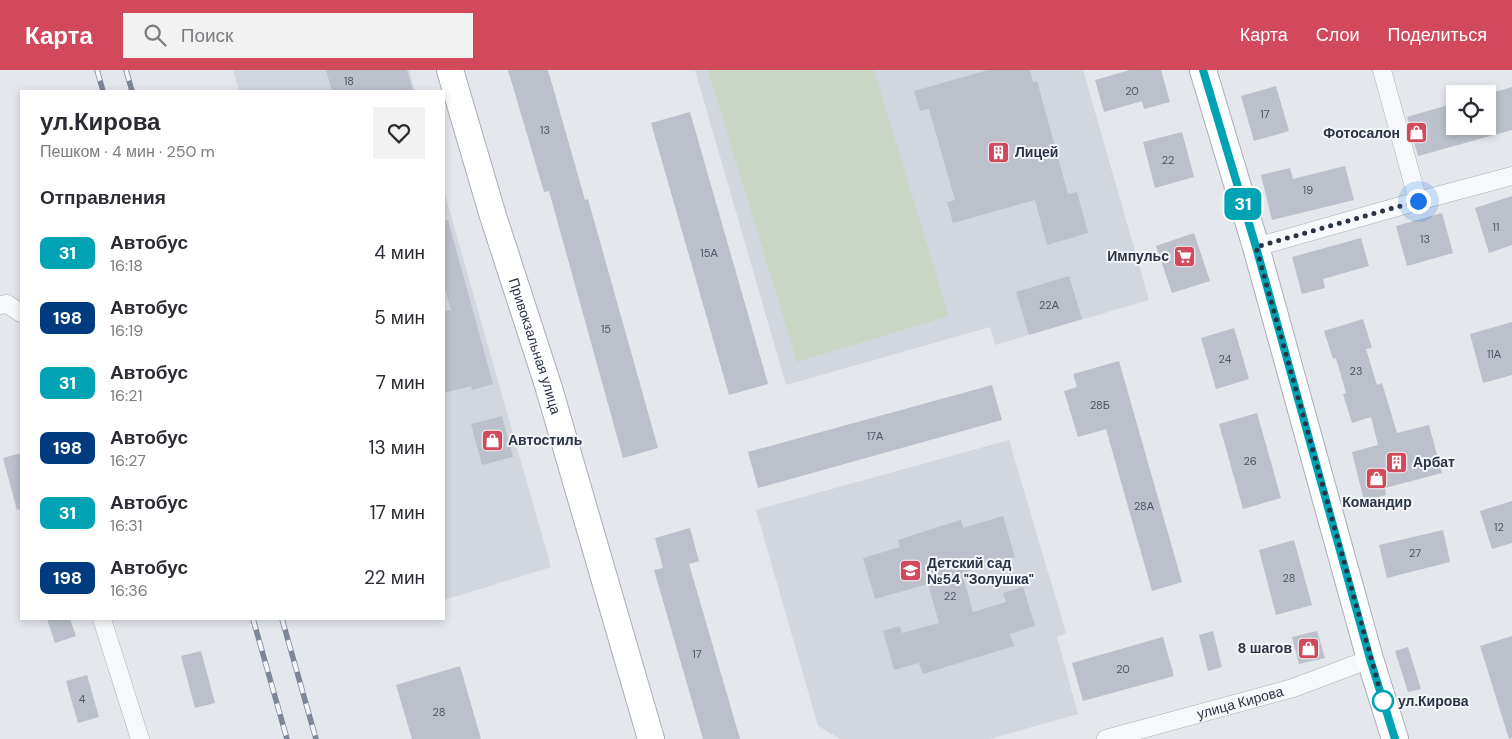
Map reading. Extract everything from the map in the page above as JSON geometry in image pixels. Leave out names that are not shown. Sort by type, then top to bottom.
[{"type":"street","name":"Привокзальная улица","points":[[450,70],[493,216],[548,385],[650,739]]},
{"type":"street","points":[[1203,70],[1256,247],[1370,659],[1395,739]]},
{"type":"street","points":[[1382,70],[1418,201]]},
{"type":"street","points":[[1256,247],[1512,176]]},
{"type":"street","points":[[0,305],[6,304],[20,312]]},
{"type":"street","points":[[102,620],[140,739]]},
{"type":"street","name":"улица Кирова","points":[[1106,739],[1293,688],[1370,659]]},
{"type":"shaded area","points":[[233,70],[409,70],[415,90],[239,90]]},
{"type":"shaded area","points":[[695,70],[1083,70],[1149,300],[995,345],[990,327],[786,385]]},
{"type":"shaded area","points":[[445,195],[551,567],[445,600]]},
{"type":"shaded area","name":"Детский сад №54 \"Золушка\"","points":[[1009,440],[1066,633],[1057,637],[1078,714],[990,739],[840,739],[818,726],[756,510]]},
{"type":"green space","points":[[708,70],[874,70],[949,316],[797,362]]},
{"type":"building","points":[[326,70],[407,70],[413,90],[332,90]]},
{"type":"building","points":[[508,70],[548,70],[585,200],[588,199],[658,448],[623,458],[549,191],[544,192]]},
{"type":"building","name":"Лицей","points":[[988,70],[1030,70],[1033,82],[1037,81],[1068,194],[1077,192],[1088,233],[1047,245],[1035,200],[953,223],[947,202],[955,200],[929,109],[920,111],[914,91]]},
{"type":"building","points":[[1130,70],[1161,70],[1170,102],[1144,109],[1142,101],[1104,112],[1095,80]]},
{"type":"building","points":[[1276,86],[1289,131],[1254,141],[1241,96]]},
{"type":"building","points":[[1512,87],[1512,130],[1496,134],[1496,92]]},
{"type":"building","points":[[1446,106],[1446,135],[1494,135],[1418,156],[1407,117]]},
{"type":"building","points":[[690,112],[768,384],[729,395],[651,123]]},
{"type":"building","points":[[1182,132],[1194,177],[1155,188],[1143,142]]},
{"type":"building","points":[[1345,166],[1354,200],[1272,220],[1261,175],[1290,168],[1293,179]]},
{"type":"building","points":[[1512,196],[1512,245],[1489,253],[1475,208]]},
{"type":"building","points":[[1442,213],[1453,253],[1407,266],[1396,226]]},
{"type":"building","points":[[448,220],[493,384],[472,390],[471,386],[445,393],[445,311],[451,310],[445,289],[445,221]]},
{"type":"building","points":[[1194,233],[1210,281],[1172,293],[1156,246]]},
{"type":"building","points":[[1361,238],[1369,266],[1323,279],[1325,288],[1302,294],[1292,257]]},
{"type":"building","points":[[1069,276],[1082,319],[1029,335],[1016,292]]},
{"type":"building","points":[[1363,319],[1372,348],[1366,349],[1377,385],[1382,383],[1397,433],[1429,425],[1442,473],[1385,488],[1386,495],[1364,501],[1352,452],[1378,445],[1371,417],[1352,423],[1343,394],[1346,393],[1336,358],[1333,359],[1324,331]]},
{"type":"building","points":[[1512,322],[1512,375],[1483,383],[1470,334]]},
{"type":"building","points":[[1234,328],[1249,379],[1216,389],[1201,338]]},
{"type":"building","points":[[1119,361],[1182,582],[1152,591],[1106,429],[1078,437],[1064,391],[1077,387],[1073,374]]},
{"type":"building","points":[[992,385],[1002,420],[758,488],[748,452]]},
{"type":"building","points":[[1257,413],[1281,498],[1243,509],[1219,424]]},
{"type":"building","name":"Автостиль","points":[[502,416],[513,457],[482,465],[471,424]]},
{"type":"building","points":[[20,453],[20,509],[17,510],[3,458]]},
{"type":"building","points":[[1512,501],[1512,543],[1492,549],[1480,511]]},
{"type":"building","points":[[1003,516],[1015,557],[962,573],[973,612],[1006,602],[1003,593],[1023,587],[1035,626],[1010,634],[1014,646],[923,674],[919,663],[894,670],[883,631],[900,626],[902,633],[939,623],[928,584],[875,599],[863,558],[900,547],[898,540],[961,520],[963,528]]},
{"type":"building","points":[[690,528],[699,561],[689,564],[740,739],[703,739],[654,570],[663,568],[655,538]]},
{"type":"building","points":[[1443,530],[1450,562],[1387,578],[1379,545]]},
{"type":"building","points":[[1294,540],[1312,605],[1276,615],[1259,550]]},
{"type":"building","points":[[47,620],[70,620],[76,636],[55,643]]},
{"type":"building","points":[[1213,631],[1222,667],[1208,671],[1199,635]]},
{"type":"building","name":"8 шагов","points":[[1317,631],[1325,658],[1299,664],[1292,637]]},
{"type":"building","points":[[1512,636],[1512,738],[1509,739],[1480,646]]},
{"type":"building","points":[[1163,637],[1174,676],[1083,701],[1072,663]]},
{"type":"building","points":[[1408,647],[1421,689],[1408,692],[1395,651]]},
{"type":"building","points":[[201,651],[215,703],[195,708],[181,656]]},
{"type":"building","points":[[460,666],[481,739],[412,739],[396,685]]},
{"type":"building","points":[[87,675],[99,717],[78,723],[66,681]]},
{"type":"railway","points":[[97,70],[103,90]]},
{"type":"railway","points":[[126,70],[132,90]]},
{"type":"railway","points":[[253,620],[287,739]]},
{"type":"railway","points":[[282,620],[316,739]]},
{"type":"bus line","name":"31","points":[[1203,70],[1256,247],[1370,659],[1395,739]]},
{"type":"place","name":"Фотосалон","points":[[1416,133]]},
{"type":"place","name":"Лицей","points":[[999,152]]},
{"type":"place","name":"Импульс","points":[[1185,256]]},
{"type":"place","name":"Автостиль","points":[[492,440]]},
{"type":"place","name":"Арбат","points":[[1397,462]]},
{"type":"place","name":"Командир","points":[[1377,479]]},
{"type":"place","name":"Детский сад №54 \"Золушка\"","points":[[911,571]]},
{"type":"place","name":"8 шагов","points":[[1308,648]]},
{"type":"place","name":"ул.Кирова","points":[[1383,701]]},
{"type":"route","points":[[1383,701],[1256,247],[1418,201]]}]
